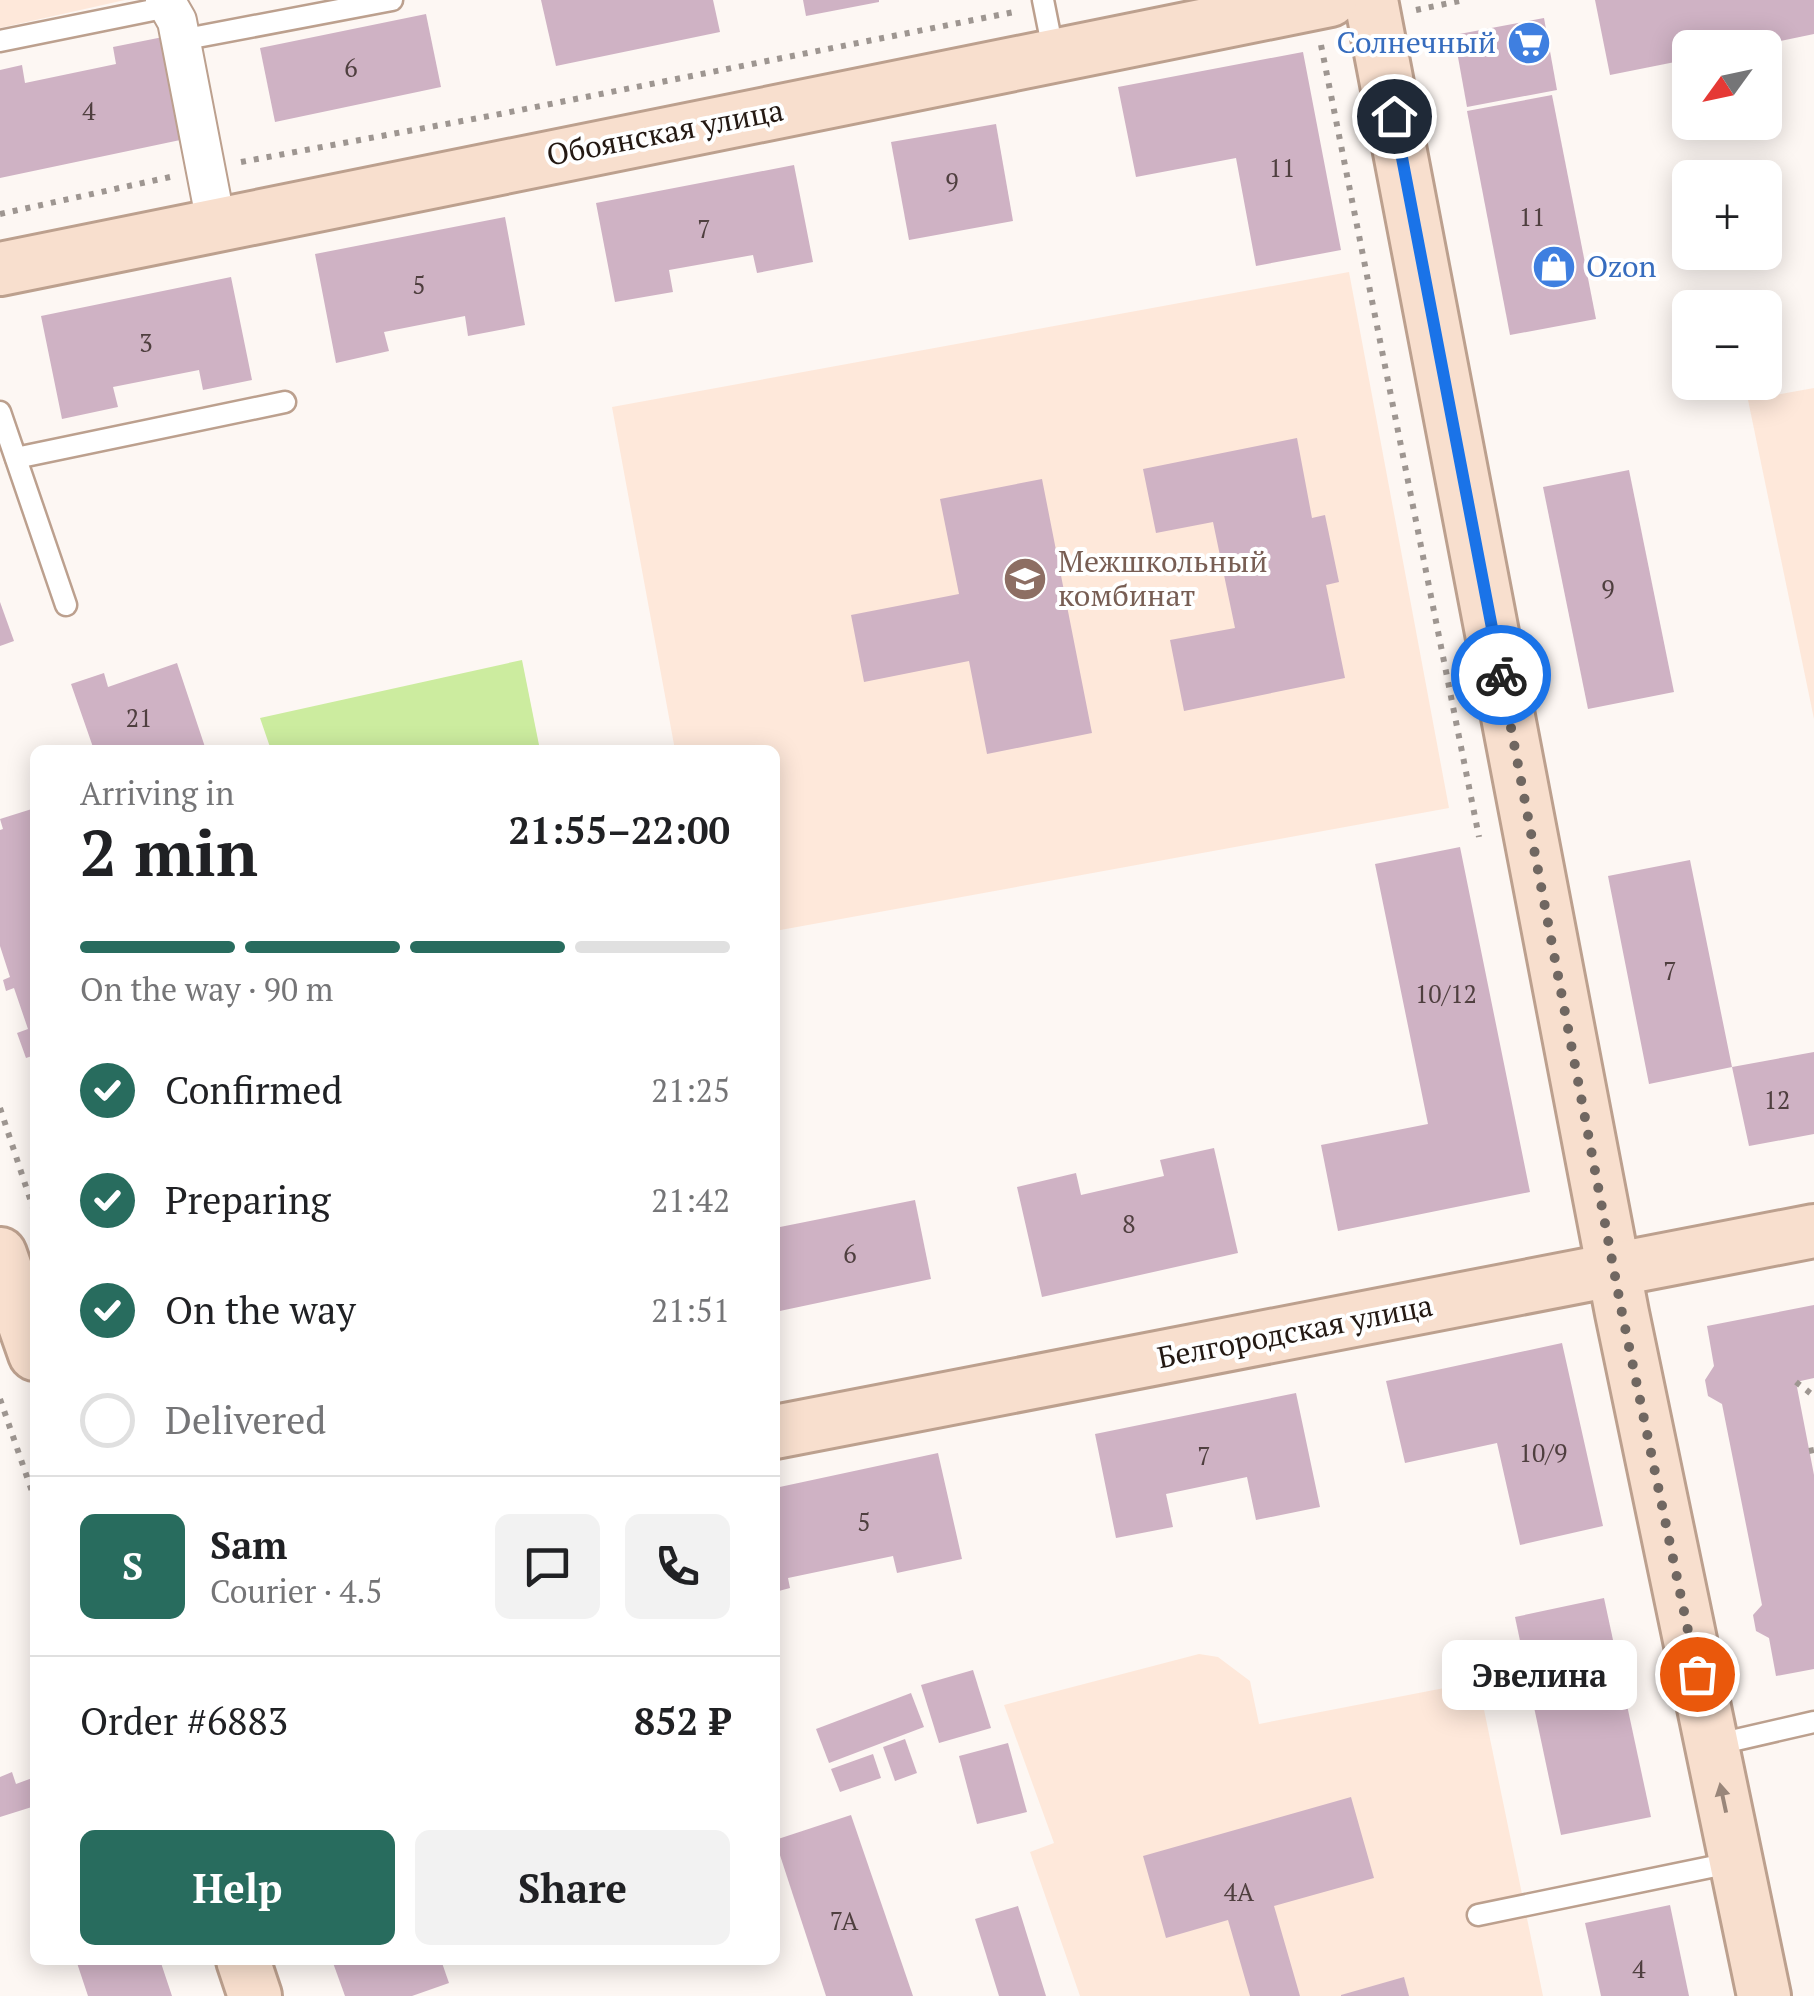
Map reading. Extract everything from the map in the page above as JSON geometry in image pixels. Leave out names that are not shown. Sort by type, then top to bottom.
[{"type":"street","points":[[1371,0],[1615,1270],[1764,1996]]},
{"type":"street","name":"Обоянская улица","points":[[0,269],[216,224],[1047,20],[1322,2]]},
{"type":"street","points":[[171,16],[216,224]]},
{"type":"street","name":"Белгородская улица","points":[[780,1431],[1814,1231]]},
{"type":"street","points":[[0,1254],[22,1348]]},
{"type":"street","points":[[245,1965],[255,1996]]},
{"type":"lane","points":[[0,42],[171,16],[392,0]]},
{"type":"lane","points":[[16,458],[286,402]]},
{"type":"lane","points":[[0,412],[66,605]]},
{"type":"lane","points":[[1712,1746],[1814,1722]]},
{"type":"lane","points":[[1478,1915],[1736,1862]]},
{"type":"path","points":[[1322,2],[1482,850]]},
{"type":"path","points":[[0,214],[206,169],[500,114],[1047,20]]},
{"type":"path","points":[[0,1108],[30,1199]]},
{"type":"path","points":[[1796,1382],[1814,1396]]},
{"type":"path","points":[[0,1400],[30,1486]]},
{"type":"shaded area","points":[[0,0],[125,0],[0,28]]},
{"type":"shaded area","name":"Межшкольный комбинат","points":[[1349,272],[1449,808],[780,930],[780,745],[674,745],[612,407]]},
{"type":"shaded area","points":[[1814,388],[1814,719],[1748,400],[1782,400],[1782,394]]},
{"type":"shaded area","points":[[1199,1654],[1218,1657],[1250,1681],[1259,1724],[1465,1684],[1481,1695],[1543,1996],[1080,1996],[1030,1852],[1054,1843],[1004,1705]]},
{"type":"green space","points":[[522,660],[539,745],[269,745],[260,718]]},
{"type":"building","points":[[541,0],[713,0],[720,32],[556,66]]},
{"type":"building","points":[[803,0],[879,0],[879,2],[806,16]]},
{"type":"building","points":[[1595,0],[1814,0],[1814,34],[1782,41],[1782,30],[1672,30],[1672,63],[1610,75]]},
{"type":"building","points":[[426,14],[441,87],[275,122],[260,48]]},
{"type":"building","points":[[1544,18],[1557,90],[1467,107],[1454,35]]},
{"type":"building","points":[[163,37],[185,139],[0,178],[0,70],[22,65],[25,83],[116,64],[113,47]]},
{"type":"building","points":[[1303,52],[1341,250],[1256,266],[1236,158],[1136,177],[1118,87]]},
{"type":"building","points":[[1552,95],[1596,319],[1510,335],[1467,111]]},
{"type":"building","points":[[996,124],[1013,221],[909,240],[891,142]]},
{"type":"building","points":[[794,165],[813,262],[757,273],[753,255],[669,270],[673,292],[615,302],[596,203]]},
{"type":"building","points":[[505,217],[525,325],[468,336],[465,316],[384,332],[389,351],[336,363],[315,254]]},
{"type":"building","points":[[231,277],[252,380],[203,390],[199,370],[113,387],[118,407],[62,419],[41,316]]},
{"type":"building","points":[[1297,438],[1312,518],[1325,515],[1339,582],[1326,585],[1345,678],[1184,711],[1170,640],[1235,628],[1213,522],[1156,533],[1143,469]]},
{"type":"building","points":[[1629,470],[1674,692],[1588,709],[1543,487]]},
{"type":"building","points":[[1042,479],[1092,733],[987,754],[969,661],[864,682],[851,615],[959,594],[940,499]]},
{"type":"building","points":[[0,602],[14,641],[0,646]]},
{"type":"building","points":[[177,663],[204,745],[92,745],[71,684],[104,673],[108,687]]},
{"type":"building","points":[[30,810],[30,1057],[26,1058],[17,1033],[28,1029],[14,988],[6,991],[3,980],[10,977],[0,946],[0,819]]},
{"type":"building","points":[[1460,847],[1530,1192],[1338,1231],[1321,1145],[1428,1124],[1375,864]]},
{"type":"building","points":[[1690,860],[1732,1067],[1649,1084],[1608,876]]},
{"type":"building","points":[[1814,1052],[1814,1134],[1749,1146],[1732,1067]]},
{"type":"building","points":[[1214,1148],[1238,1253],[1042,1297],[1017,1187],[1076,1173],[1081,1195],[1164,1176],[1160,1160]]},
{"type":"building","points":[[915,1200],[931,1279],[780,1311],[780,1227]]},
{"type":"building","points":[[1814,1305],[1814,1378],[1796,1382],[1814,1475],[1814,1669],[1776,1676],[1769,1638],[1756,1631],[1753,1615],[1762,1605],[1722,1404],[1708,1396],[1705,1380],[1714,1366],[1707,1326]]},
{"type":"building","points":[[1562,1343],[1603,1526],[1520,1545],[1497,1443],[1405,1463],[1386,1381]]},
{"type":"building","points":[[1296,1393],[1320,1507],[1256,1520],[1247,1477],[1166,1494],[1173,1527],[1116,1538],[1095,1434]]},
{"type":"building","points":[[938,1453],[962,1559],[897,1573],[893,1556],[788,1578],[790,1588],[780,1591],[780,1487]]},
{"type":"building","points":[[1604,1598],[1651,1817],[1561,1835],[1515,1617]]},
{"type":"building","points":[[973,1670],[991,1728],[939,1743],[921,1685]]},
{"type":"building","points":[[911,1693],[924,1727],[829,1763],[816,1729]]},
{"type":"building","points":[[905,1739],[917,1773],[895,1781],[883,1747]]},
{"type":"building","points":[[1008,1743],[1027,1812],[977,1824],[959,1756]]},
{"type":"building","points":[[873,1754],[881,1778],[840,1792],[831,1769]]},
{"type":"building","points":[[12,1772],[16,1784],[30,1779],[30,1808],[0,1817],[0,1777]]},
{"type":"building","points":[[1351,1797],[1374,1878],[1274,1906],[1300,1996],[1250,1996],[1228,1920],[1166,1938],[1143,1856]]},
{"type":"building","points":[[851,1815],[913,1996],[826,1996],[780,1855],[780,1838]]},
{"type":"building","points":[[1670,1905],[1689,1996],[1601,1996],[1585,1923]]},
{"type":"building","points":[[1018,1906],[1046,1996],[999,1996],[975,1919]]},
{"type":"building","points":[[78,1965],[162,1965],[172,1996],[88,1996]]},
{"type":"building","points":[[334,1965],[443,1965],[449,1983],[412,1996],[345,1996]]},
{"type":"building","points":[[1404,1977],[1409,1996],[1341,1996],[1341,1995]]},
{"type":"way so far","points":[[1501,675],[1622,1313],[1697,1674]]},
{"type":"place","name":"Солнечный","points":[[1529,43]]},
{"type":"place","name":"Ozon","points":[[1554,267]]},
{"type":"place","name":"Межшкольный комбинат","points":[[1025,579]]},
{"type":"place","name":"Эвелина","points":[[1697,1674]]},
{"type":"route","points":[[1394,116],[1501,675]]}]
